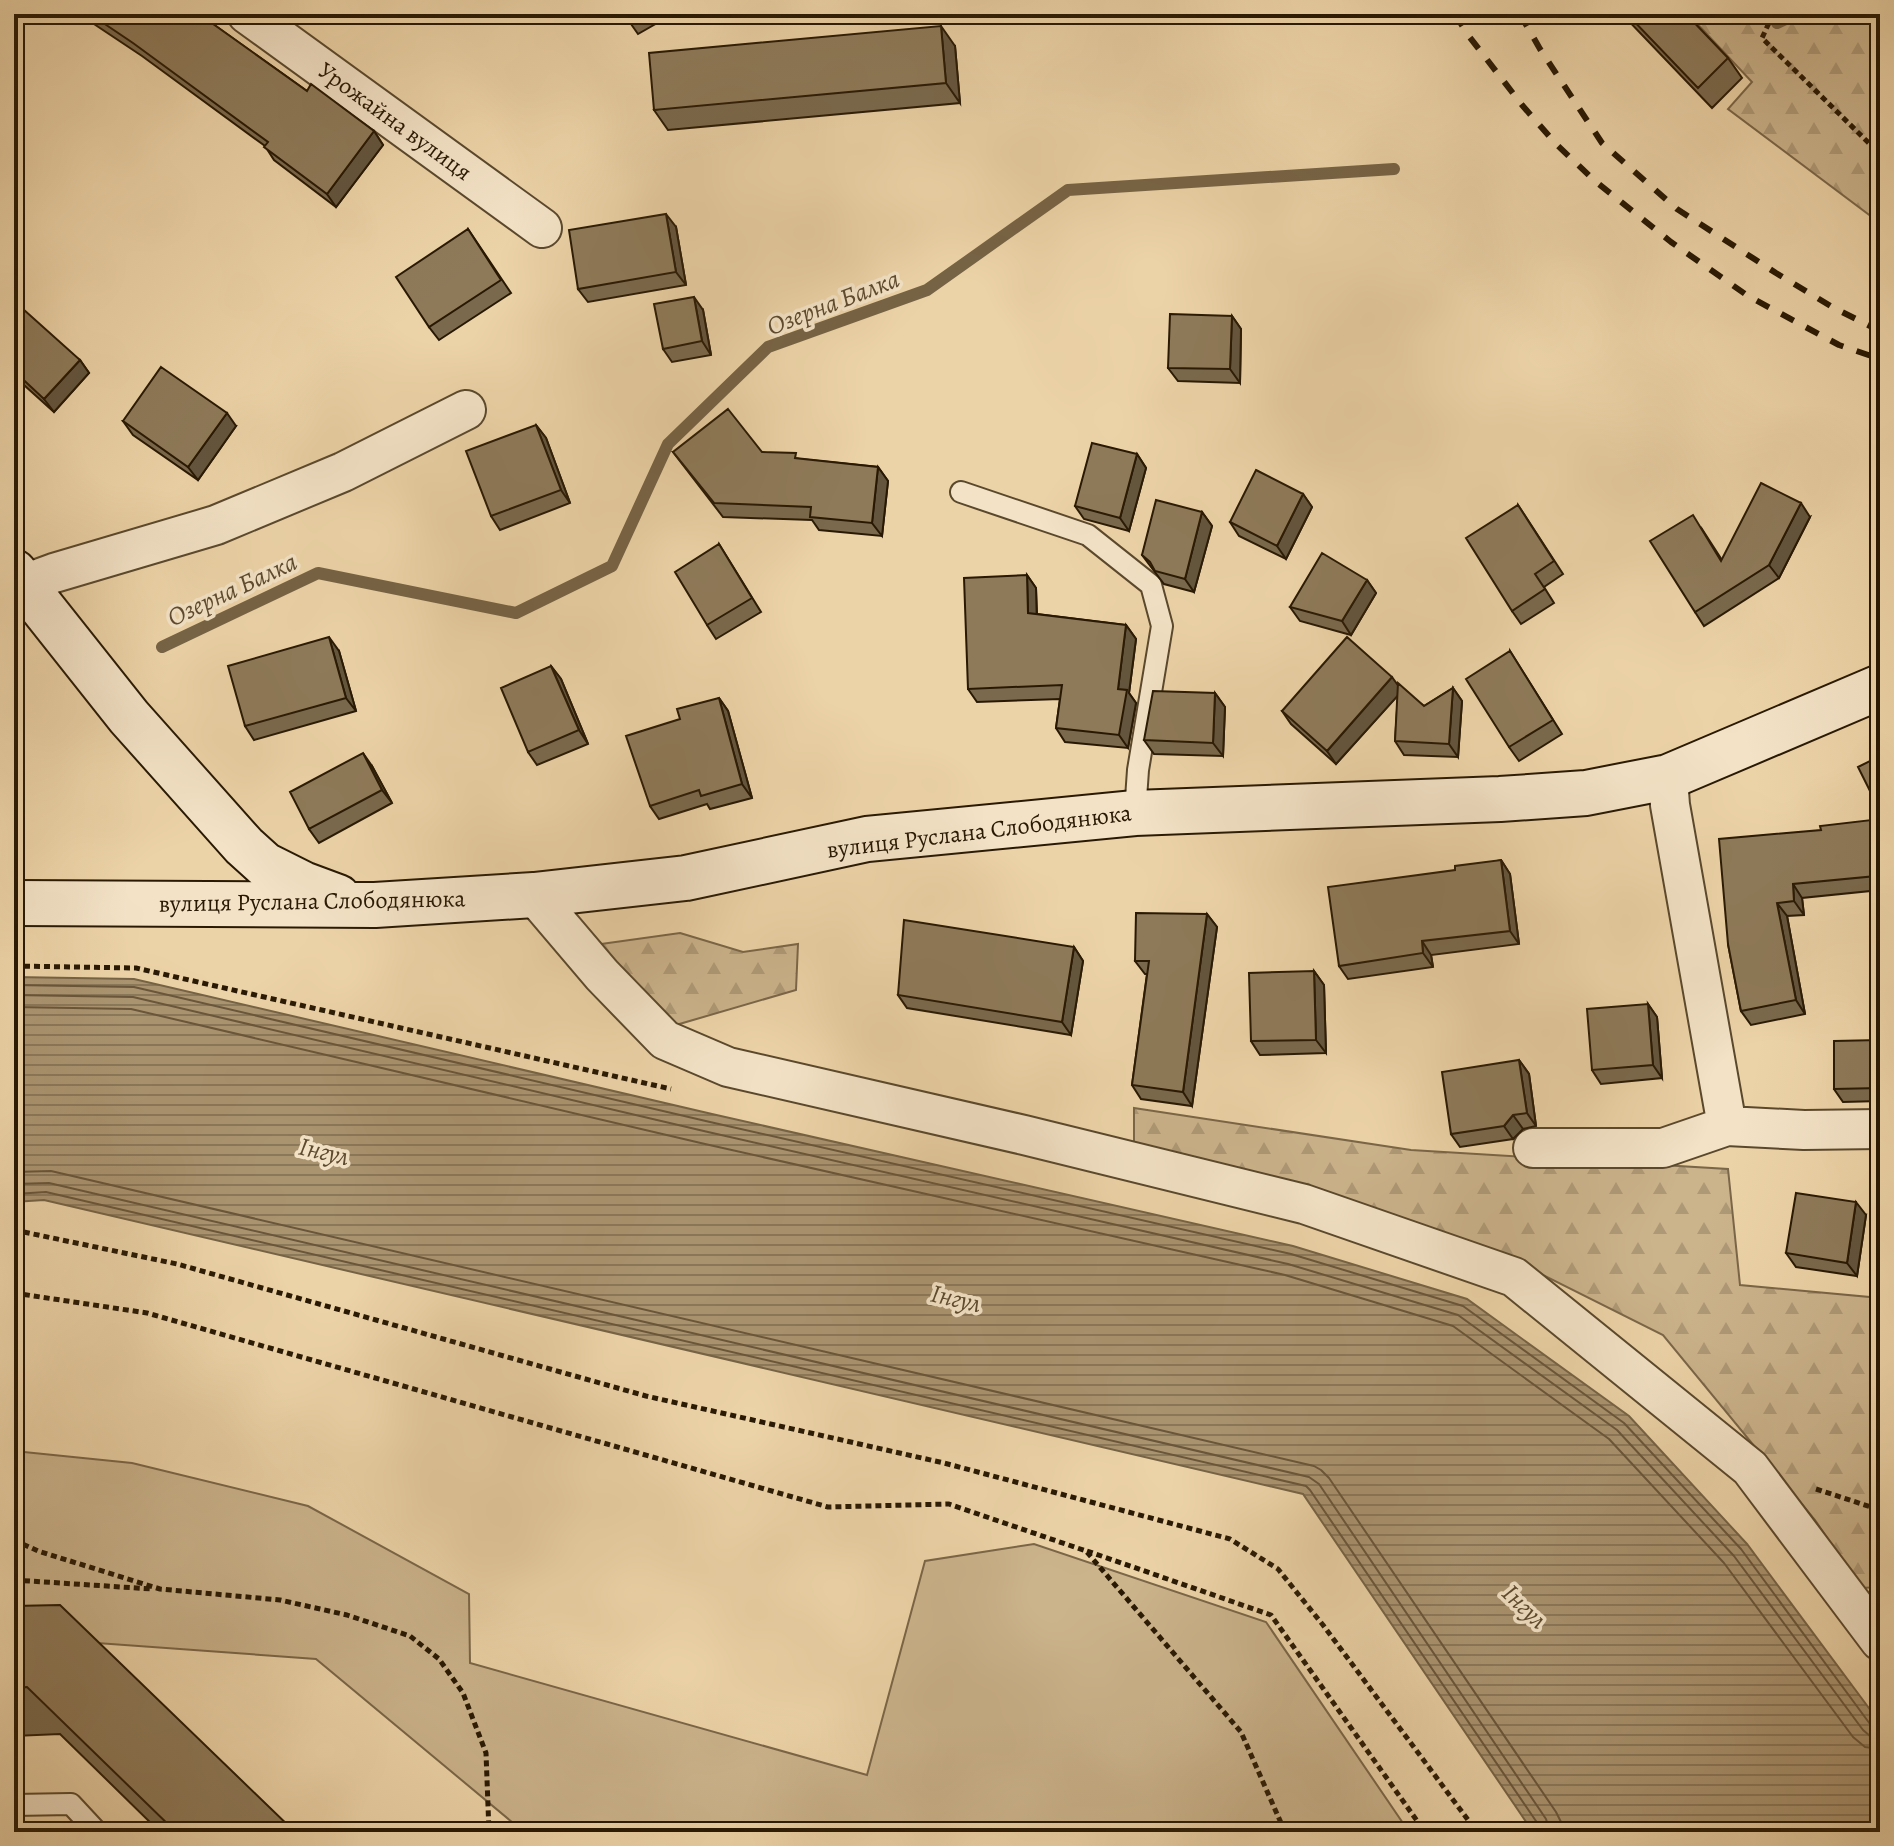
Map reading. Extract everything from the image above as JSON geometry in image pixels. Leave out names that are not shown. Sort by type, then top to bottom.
[{"type":"main road","points":[[17,582],[129,717],[244,846],[265,865],[333,895],[375,905]]},
{"type":"main road","name":"вулиця Руслана Слободянюка","points":[[19,898],[375,905],[534,895],[686,878],[867,839],[1135,813],[1586,793],[1668,777],[1880,687]]},
{"type":"street","name":"Урожайна вулиця","points":[[247,14],[542,228]]},
{"type":"street","points":[[17,582],[216,525],[343,472],[466,410]]},
{"type":"street","points":[[1668,777],[1670,805],[1727,1126]]},
{"type":"street","points":[[534,895],[602,975],[665,1040],[728,1067],[1304,1204],[1514,1277],[1750,1468],[1880,1641]]},
{"type":"street","points":[[1533,1148],[1663,1148],[1727,1126],[1804,1130],[1880,1129]]},
{"type":"lane","points":[[961,492],[1088,535],[1151,585],[1162,626],[1138,770],[1135,813]]},
{"type":"lane","points":[[14,1805],[71,1804],[97,1832]]},
{"type":"path","points":[[1773,14],[1762,38],[1880,154]]},
{"type":"path","points":[[14,966],[136,968],[670,1089],[728,1067]]},
{"type":"path","points":[[14,1230],[177,1264],[646,1396],[944,1463],[1230,1539],[1278,1569],[1477,1832]]},
{"type":"path","points":[[14,1293],[147,1313],[828,1507],[949,1504],[1271,1615],[1425,1832]]},
{"type":"path","points":[[14,1540],[38,1551],[160,1589]]},
{"type":"path","points":[[1086,1551],[1241,1732],[1285,1832]]},
{"type":"path","points":[[14,1580],[280,1600],[347,1615],[410,1636],[439,1659],[463,1693],[486,1753],[489,1832]]},
{"type":"green space","points":[[1688,14],[1880,14],[1880,223],[1728,109],[1752,82]]},
{"type":"green space","points":[[680,933],[743,952],[798,944],[796,990],[669,1027],[594,945]]},
{"type":"green space","points":[[1134,1108],[1411,1150],[1728,1169],[1740,1285],[1880,1298],[1880,1587],[1861,1588],[1815,1520],[1663,1335],[1507,1257],[1134,1145]]},
{"type":"green space","points":[[14,1451],[132,1463],[308,1506],[469,1594],[470,1663],[867,1775],[925,1561],[1034,1544],[1266,1622],[1409,1832],[524,1832],[316,1659],[97,1643],[14,1646]]},
{"type":"water","name":"Інгул","points":[[14,977],[134,979],[1293,1246],[1467,1299],[1629,1416],[1747,1544],[1880,1723],[1880,1832],[1533,1832],[1303,1494],[44,1200],[14,1202]]},
{"type":"building","points":[[90,14],[199,14],[307,91],[311,84],[374,131],[327,194],[264,147],[268,142]]},
{"type":"building","points":[[1627,14],[1686,14],[1728,58],[1698,88]]},
{"type":"building","points":[[941,26],[946,83],[654,110],[649,53]]},
{"type":"building","points":[[666,214],[676,272],[578,289],[569,230]]},
{"type":"building","points":[[468,229],[501,280],[429,327],[396,277]]},
{"type":"building","points":[[694,297],[702,341],[663,349],[654,304]]},
{"type":"building","points":[[23,309],[80,360],[44,399],[14,371],[14,319]]},
{"type":"building","points":[[1170,314],[1232,316],[1230,369],[1168,368]]},
{"type":"building","points":[[161,367],[227,413],[188,467],[123,421]]},
{"type":"building","points":[[728,409],[762,452],[796,453],[795,458],[878,467],[872,523],[810,517],[811,507],[714,503],[673,452]]},
{"type":"building","points":[[536,425],[561,490],[491,516],[466,451]]},
{"type":"building","points":[[1092,443],[1137,454],[1120,518],[1075,506]]},
{"type":"building","points":[[1256,470],[1303,494],[1277,546],[1230,522]]},
{"type":"building","points":[[1761,483],[1801,503],[1769,565],[1695,612],[1650,541],[1693,515],[1721,561]]},
{"type":"building","points":[[1156,500],[1202,512],[1185,579],[1155,571],[1142,555]]},
{"type":"building","points":[[1518,505],[1554,561],[1535,574],[1545,589],[1512,611],[1466,538]]},
{"type":"building","points":[[719,544],[752,598],[707,625],[675,572]]},
{"type":"building","points":[[1322,553],[1367,580],[1342,621],[1290,607]]},
{"type":"building","points":[[1027,575],[1028,613],[1126,625],[1118,689],[1127,690],[1119,735],[1056,728],[1062,685],[968,689],[964,578]]},
{"type":"building","points":[[329,637],[346,698],[245,726],[228,666]]},
{"type":"building","points":[[1347,637],[1392,677],[1327,751],[1282,711]]},
{"type":"building","points":[[1510,651],[1553,720],[1509,747],[1466,679]]},
{"type":"building","points":[[551,666],[579,730],[528,752],[501,688]]},
{"type":"building","points":[[1398,683],[1424,706],[1453,688],[1449,744],[1395,741]]},
{"type":"building","points":[[1153,691],[1215,693],[1213,743],[1144,740]]},
{"type":"building","points":[[719,698],[742,784],[701,796],[699,790],[650,806],[626,736],[680,719],[677,709]]},
{"type":"building","points":[[363,753],[382,790],[309,829],[290,792]]},
{"type":"building","points":[[1880,756],[1880,811],[1858,767]]},
{"type":"building","points":[[1880,819],[1880,868],[1876,870],[1876,876],[1793,884],[1794,901],[1777,903],[1796,1000],[1741,1011],[1728,944],[1719,839],[1821,830],[1820,826]]},
{"type":"building","points":[[1501,860],[1510,931],[1422,941],[1423,953],[1339,966],[1328,887],[1455,870],[1455,866]]},
{"type":"building","points":[[1136,913],[1207,914],[1183,1092],[1132,1085],[1149,961],[1135,961]]},
{"type":"building","points":[[904,920],[1074,947],[1062,1022],[898,995]]},
{"type":"building","points":[[1314,971],[1316,1040],[1251,1041],[1249,973]]},
{"type":"building","points":[[1648,1004],[1653,1065],[1592,1070],[1587,1009]]},
{"type":"building","points":[[1880,1040],[1880,1088],[1834,1089],[1834,1041]]},
{"type":"building","points":[[1519,1060],[1527,1113],[1513,1115],[1504,1126],[1451,1134],[1442,1072]]},
{"type":"building","points":[[1796,1193],[1856,1202],[1847,1263],[1786,1253]]},
{"type":"building","points":[[60,1605],[295,1832],[176,1832],[27,1687],[14,1688],[14,1606]]},
{"type":"waterway","name":"Озерна Балка","points":[[1777,23],[1796,14]]},
{"type":"waterway","name":"Озерна Балка","points":[[162,647],[318,573],[516,613],[612,566],[668,444],[768,347],[927,290],[1068,190],[1394,169]]},
{"type":"railway","points":[[1455,14],[1522,105],[1556,144],[1595,181],[1671,242],[1748,296],[1839,345],[1880,359]]},
{"type":"railway","points":[[1520,14],[1602,143],[1677,209],[1834,308],[1880,331]]}]
